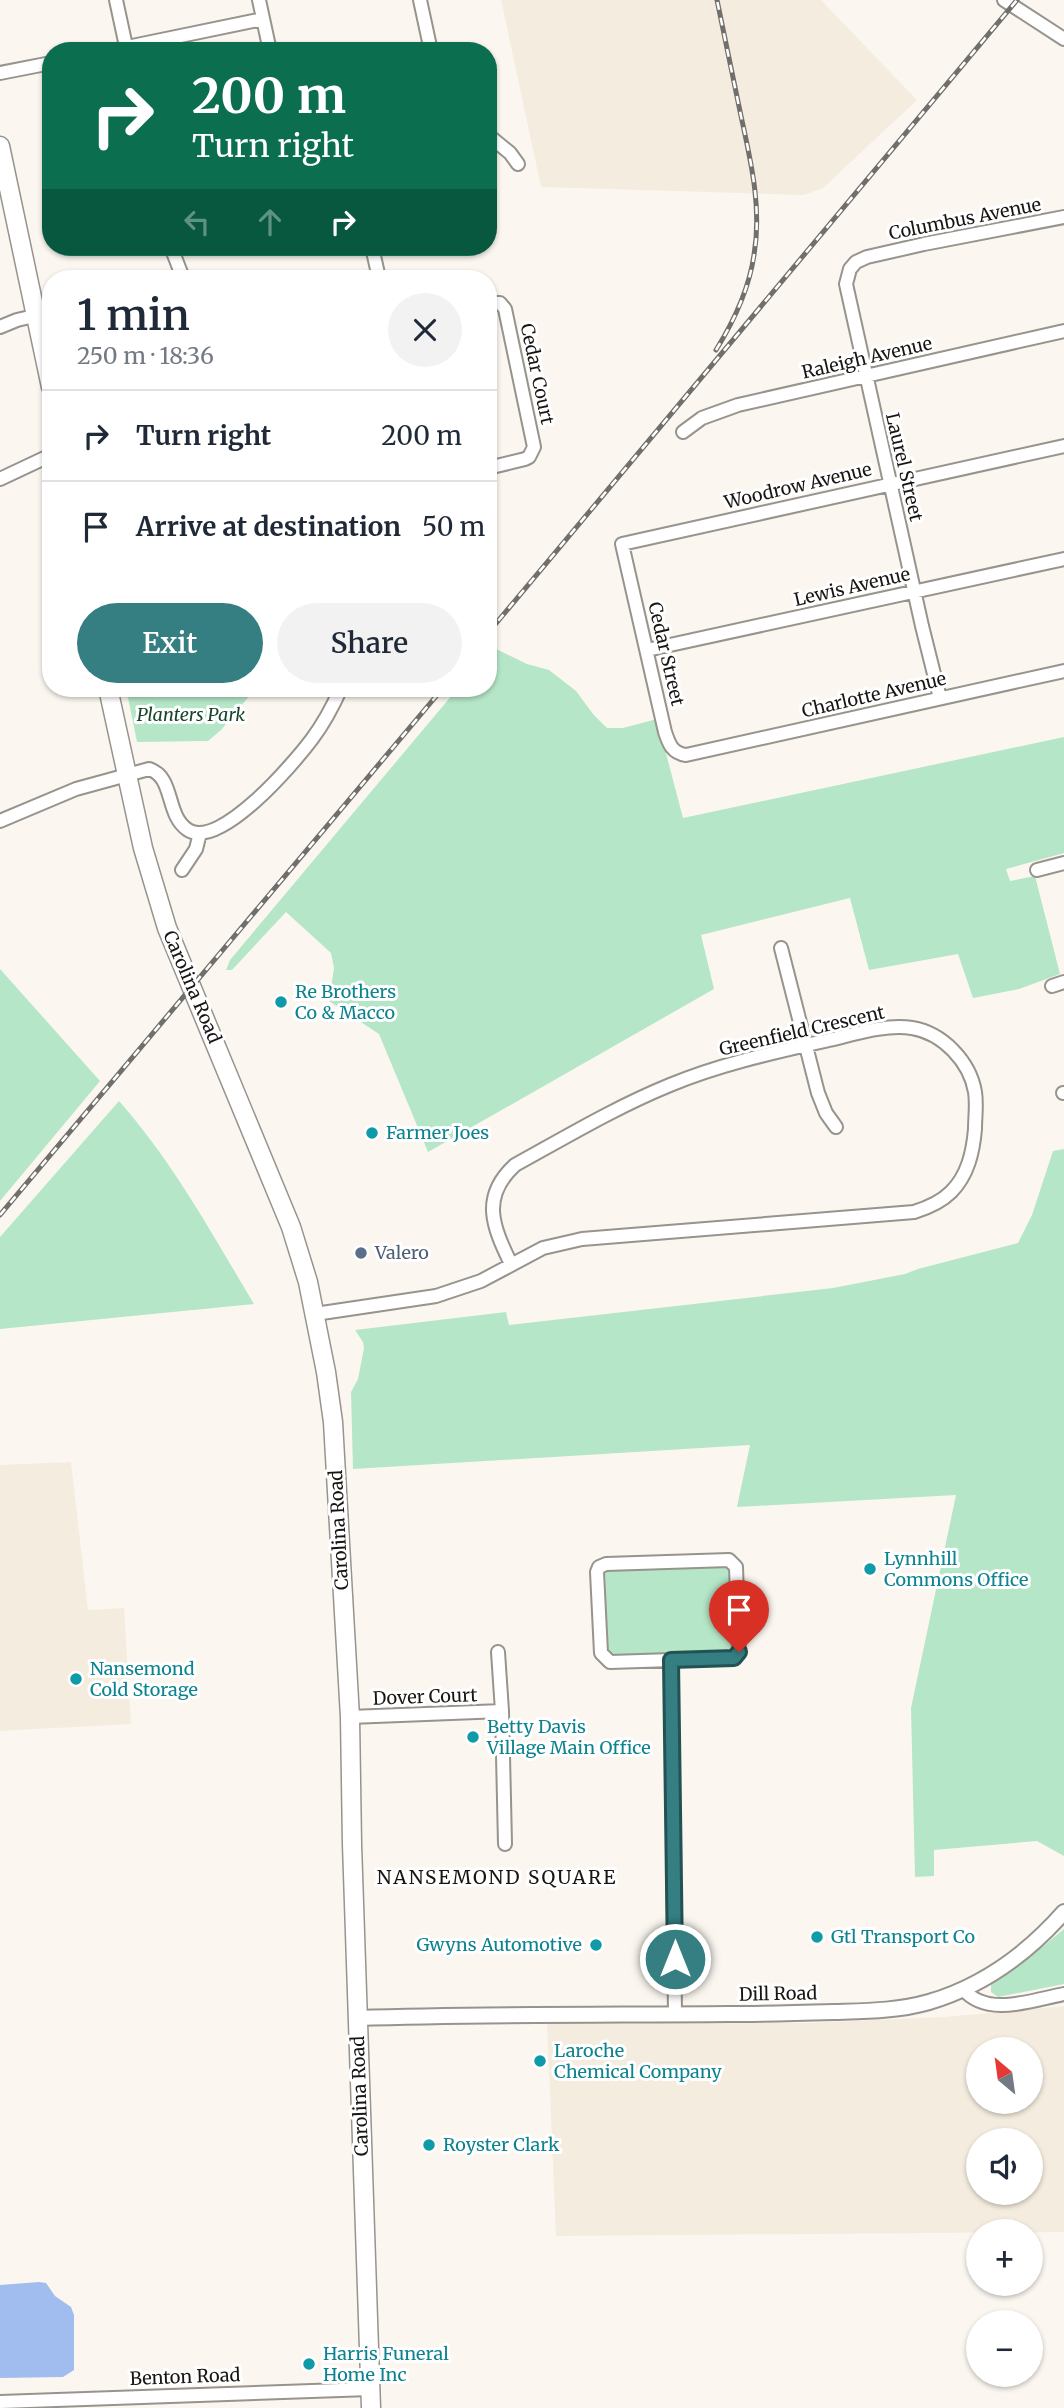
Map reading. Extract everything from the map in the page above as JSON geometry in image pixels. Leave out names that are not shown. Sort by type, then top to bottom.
[{"type":"main road","points":[[0,146],[42,310]]},
{"type":"main road","name":"Carolina Road","points":[[110,697],[144,848],[174,949],[292,1227],[315,1314],[332,1422],[349,1717],[371,2408]]},
{"type":"street","points":[[116,0],[125,42]]},
{"type":"street","points":[[259,0],[268,42]]},
{"type":"street","points":[[420,0],[429,42]]},
{"type":"street","points":[[1004,0],[1064,39]]},
{"type":"street","points":[[158,42],[262,19]]},
{"type":"street","points":[[0,73],[42,65]]},
{"type":"street","points":[[497,142],[518,164]]},
{"type":"street","name":"Columbus Avenue","points":[[873,256],[1064,217]]},
{"type":"street","name":"Laurel Street","points":[[873,256],[856,262],[850,269],[846,284],[940,698]]},
{"type":"street","name":"Cedar Court","points":[[497,305],[505,309],[534,447],[531,454],[524,459],[497,466]]},
{"type":"street","points":[[0,327],[42,314]]},
{"type":"street","name":"Raleigh Avenue","points":[[683,432],[715,412],[1064,331]]},
{"type":"street","name":"Woodrow Avenue","points":[[622,544],[1064,446]]},
{"type":"street","points":[[0,479],[42,459]]},
{"type":"street","name":"Cedar Street","points":[[622,544],[670,747],[679,754],[692,754]]},
{"type":"street","name":"Lewis Avenue","points":[[647,650],[1064,559]]},
{"type":"street","name":"Charlotte Avenue","points":[[692,754],[1064,671]]},
{"type":"street","points":[[0,821],[76,789],[149,769],[164,779],[168,799],[180,823],[187,829],[200,833],[209,832],[241,813],[285,770],[311,741],[336,697]]},
{"type":"street","points":[[181,870],[196,849],[200,833]]},
{"type":"street","points":[[1037,870],[1064,863]]},
{"type":"street","points":[[781,947],[818,1093],[836,1127]]},
{"type":"street","name":"Greenfield Crescent","points":[[315,1314],[436,1296],[481,1281],[543,1248],[582,1239],[914,1212],[951,1192],[960,1181],[971,1158],[976,1103],[972,1080],[959,1056],[936,1037],[913,1028],[877,1030],[806,1045],[672,1084],[597,1120],[515,1166],[501,1180],[493,1201],[494,1223],[510,1264]]},
{"type":"street","points":[[729,1560],[733,1563],[736,1567],[738,1655],[734,1658],[671,1660],[610,1662],[604,1659],[601,1653],[597,1572],[599,1567],[606,1564],[729,1560]]},
{"type":"street","points":[[498,1652],[505,1844]]},
{"type":"street","points":[[671,1660],[675,2014]]},
{"type":"street","name":"Dover Court","points":[[349,1717],[502,1711]]},
{"type":"street","name":"Dill Road","points":[[358,2018],[878,2011],[927,2002],[963,1989],[1009,1963],[1031,1946],[1064,1912]]},
{"type":"street","points":[[963,1989],[969,1997],[984,2005],[1001,2005],[1064,1994]]},
{"type":"street","name":"Benton Road","points":[[0,2402],[370,2389]]},
{"type":"shaded area","points":[[501,0],[821,0],[917,100],[823,188],[804,195],[541,187]]},
{"type":"shaded area","points":[[71,1462],[88,1610],[124,1608],[131,1724],[0,1731],[0,1465]]},
{"type":"shaded area","points":[[1064,2006],[1064,2232],[1043,2232],[1043,2219],[966,2219],[966,2233],[556,2236],[547,2022],[808,2023],[944,2017]]},
{"type":"green space","points":[[497,649],[527,664],[549,670],[576,691],[607,728],[623,728],[657,719],[683,818],[1064,737],[1064,853],[1006,869],[1010,881],[1035,876],[1060,974],[1019,989],[973,998],[958,954],[869,970],[850,898],[701,935],[714,989],[428,1152],[379,1034],[329,1001],[334,968],[331,953],[286,912],[232,970],[226,970],[230,960],[450,697],[497,697]]},
{"type":"green space","name":"Planters Park","points":[[128,697],[248,697],[221,730],[208,741],[137,742]]},
{"type":"green space","points":[[0,969],[100,1081],[0,1201]]},
{"type":"green space","points":[[119,1101],[139,1124],[174,1174],[254,1304],[0,1329],[0,1237]]},
{"type":"green space","points":[[1064,1149],[1064,1856],[1037,1841],[934,1850],[934,1876],[915,1877],[911,1708],[956,1495],[737,1507],[750,1445],[353,1469],[351,1392],[358,1379],[364,1348],[355,1330],[506,1312],[509,1325],[833,1288],[905,1274],[1018,1243],[1032,1215],[1053,1151]]},
{"type":"green space","points":[[731,1566],[732,1652],[606,1655],[605,1569]]},
{"type":"green space","points":[[1064,1929],[1064,1984],[998,1997],[991,1992],[991,1984],[997,1978],[1030,1957]]},
{"type":"water","points":[[46,2283],[55,2296],[71,2307],[74,2315],[74,2370],[63,2377],[0,2378],[0,2285]]},
{"type":"railway","points":[[716,350],[745,292],[754,255],[757,220],[752,168],[717,0]]},
{"type":"railway","points":[[497,622],[1017,0]]},
{"type":"railway","points":[[0,1215],[435,697]]},
{"type":"place","name":"Re Brothers Co & Macco","points":[[281,1002]]},
{"type":"place","name":"Farmer Joes","points":[[372,1133]]},
{"type":"place","name":"Valero","points":[[361,1253]]},
{"type":"place","name":"Lynnhill Commons Office","points":[[870,1569]]},
{"type":"place","name":"Nansemond Cold Storage","points":[[76,1679]]},
{"type":"place","name":"Betty Davis Village Main Office","points":[[473,1737]]},
{"type":"place","name":"Gtl Transport Co","points":[[817,1937]]},
{"type":"place","name":"Gwyns Automotive","points":[[596,1945]]},
{"type":"place","name":"Laroche Chemical Company","points":[[540,2061]]},
{"type":"place","name":"Royster Clark","points":[[429,2145]]},
{"type":"place","name":"Harris Funeral Home Inc","points":[[309,2364]]},
{"type":"district","name":"NANSEMOND SQUARE","points":[[497,1877]]},
{"type":"route","points":[[675,1959],[671,1660],[734,1658],[739,1652]]}]
